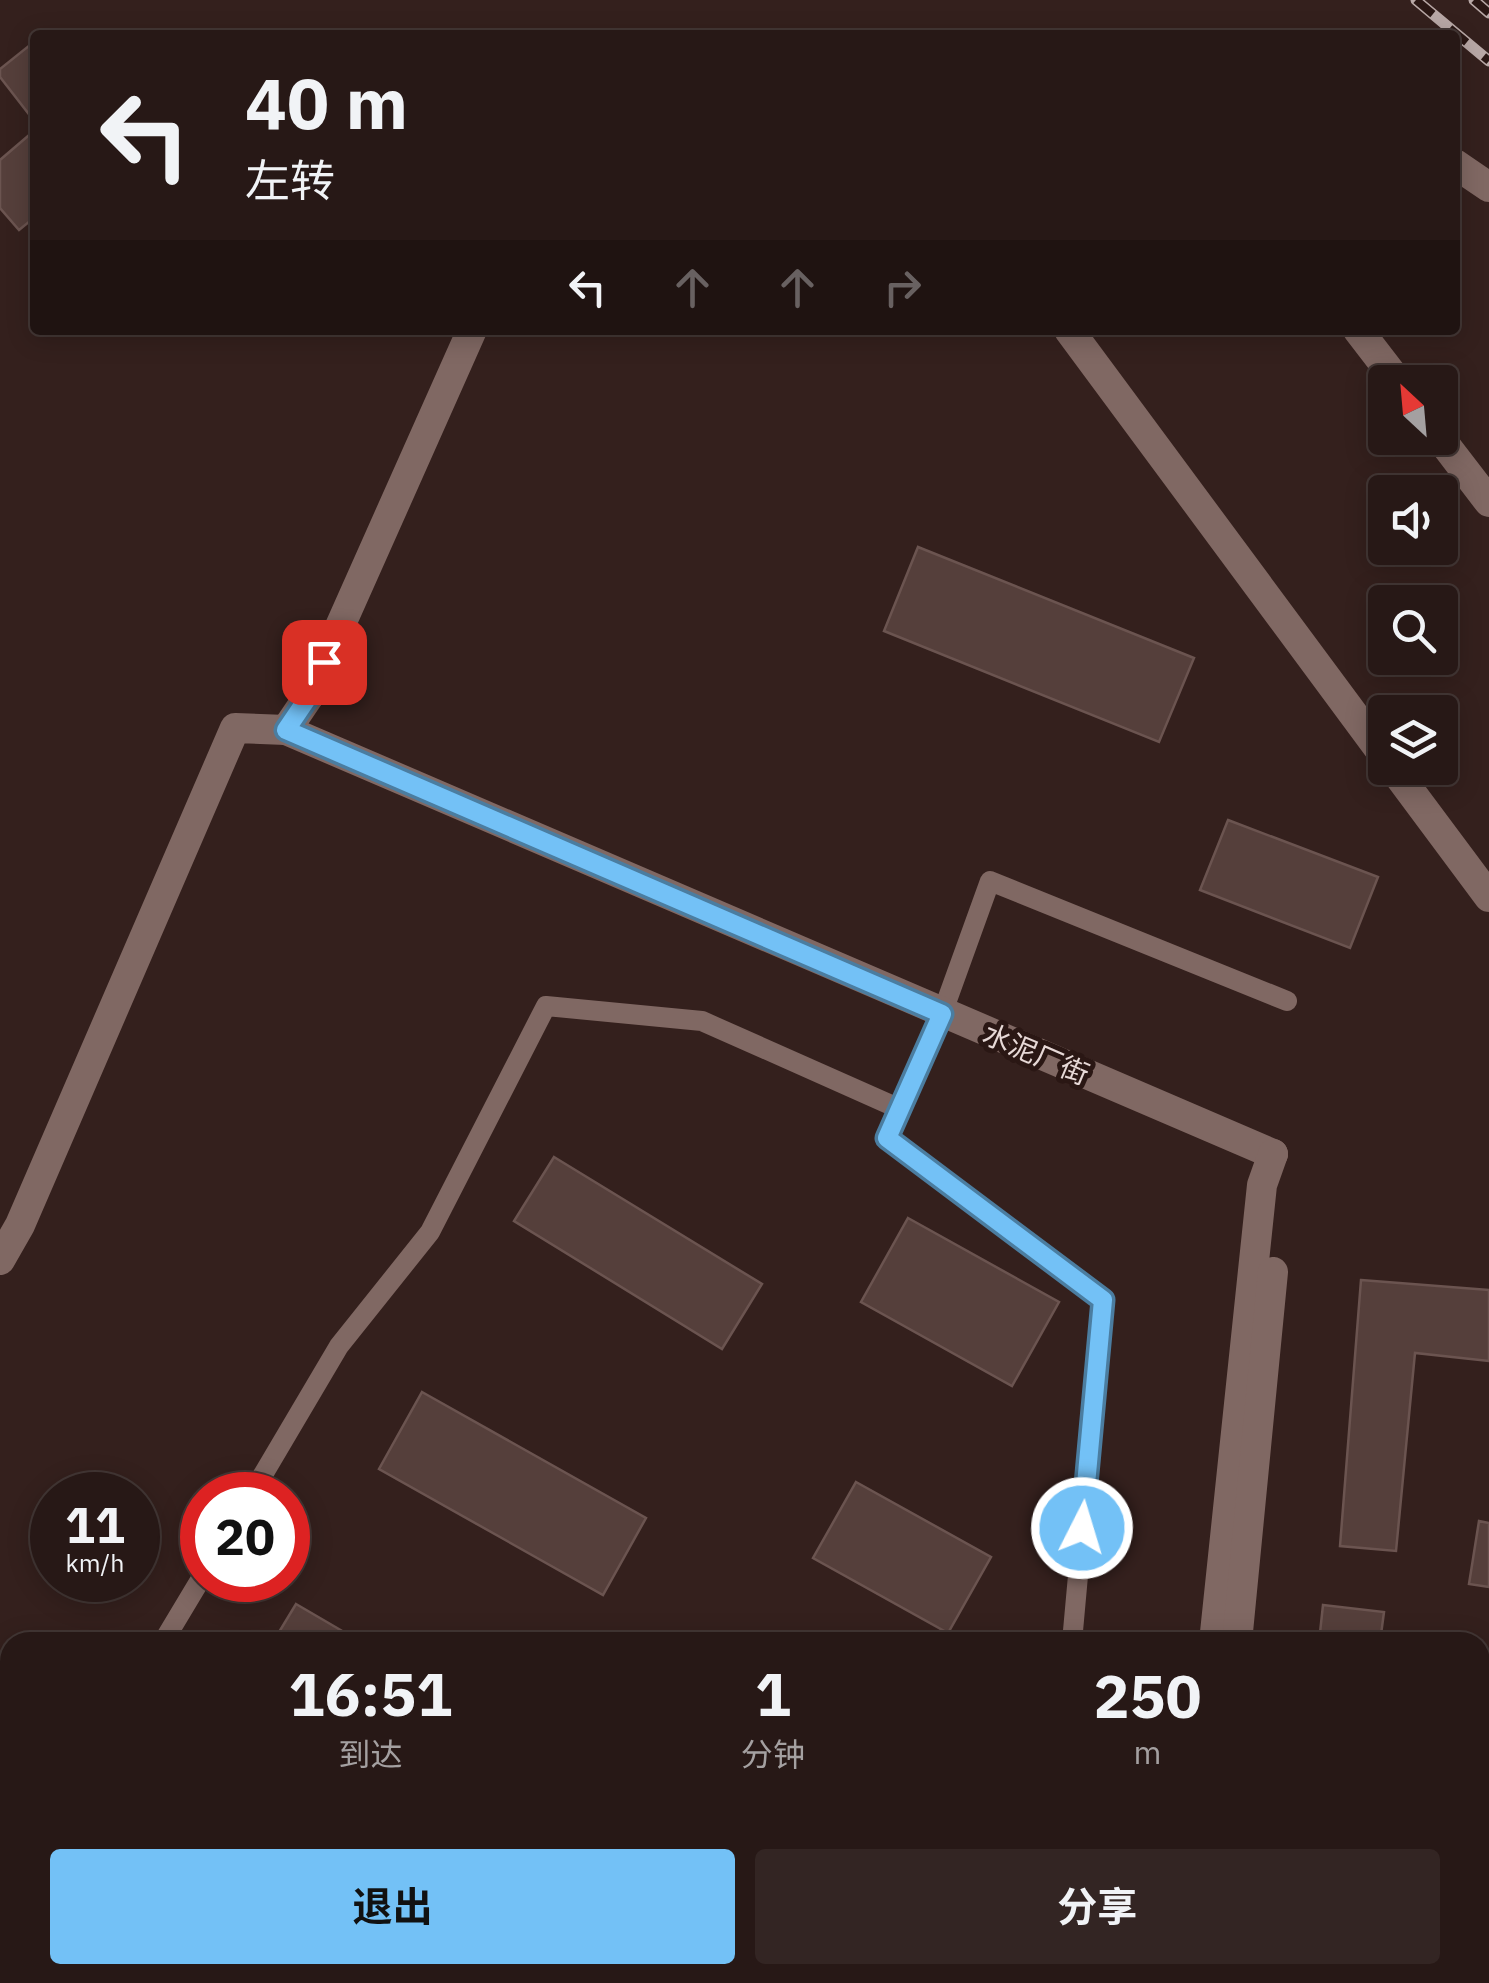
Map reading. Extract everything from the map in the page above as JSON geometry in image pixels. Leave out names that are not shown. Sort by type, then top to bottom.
[{"type":"street","points":[[1460,167],[1489,187]]},
{"type":"street","points":[[0,1260],[20,1225],[235,728],[286,730],[309,696],[470,335]]},
{"type":"street","points":[[1073,335],[1368,733]]},
{"type":"street","points":[[1362,335],[1385,365]]},
{"type":"street","points":[[1453,455],[1489,502]]},
{"type":"street","name":"水泥厂街","points":[[286,730],[1274,1154]]},
{"type":"street","points":[[1406,785],[1489,897]]},
{"type":"street","points":[[1215,1632],[1262,1185],[1274,1154]]},
{"type":"street","points":[[1238,1632],[1282,1188],[1274,1154]]},
{"type":"lane","points":[[1073,1632],[1103,1300],[887,1138],[942,1014],[990,882],[1287,1001]]},
{"type":"lane","points":[[265,1472],[339,1346],[430,1232],[546,1006],[702,1020],[900,1109]]},
{"type":"lane","points":[[170,1632],[187,1602]]},
{"type":"building","points":[[30,45],[30,116],[0,77],[0,69]]},
{"type":"building","points":[[30,134],[30,221],[19,230],[0,208],[0,160]]},
{"type":"building","points":[[918,547],[1194,658],[1159,742],[884,631]]},
{"type":"building","points":[[1228,820],[1378,877],[1350,948],[1200,890]]},
{"type":"building","points":[[554,1157],[762,1284],[722,1349],[514,1221]]},
{"type":"building","points":[[908,1218],[1059,1302],[1012,1386],[861,1302]]},
{"type":"building","points":[[1361,1280],[1489,1290],[1489,1361],[1415,1353],[1396,1551],[1340,1546]]},
{"type":"building","points":[[422,1392],[646,1518],[603,1595],[379,1469]]},
{"type":"building","points":[[856,1482],[991,1557],[949,1632],[813,1558]]},
{"type":"building","points":[[1479,1521],[1489,1523],[1489,1587],[1469,1584]]},
{"type":"building","points":[[296,1604],[344,1632],[279,1632]]},
{"type":"building","points":[[1323,1605],[1384,1612],[1381,1632],[1320,1632]]},
{"type":"railway","points":[[1416,0],[1452,30]]},
{"type":"railway","points":[[1474,0],[1489,13]]},
{"type":"railway","points":[[1460,37],[1489,61]]},
{"type":"route","points":[[324,662],[309,696],[286,730],[942,1014],[887,1138],[1103,1300],[1082,1528]]}]
